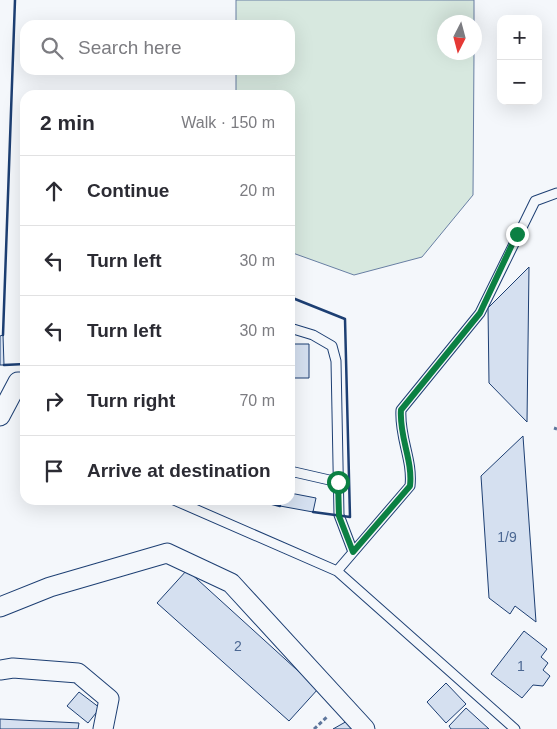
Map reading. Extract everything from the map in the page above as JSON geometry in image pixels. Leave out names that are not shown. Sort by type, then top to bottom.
[{"type":"street","points":[[0,416],[18,382],[20,382]]},
{"type":"street","points":[[0,607],[50,587],[167,553],[231,583],[365,729]]},
{"type":"street","points":[[0,670],[13,668],[78,673],[110,699],[103,729]]},
{"type":"lane","points":[[337,571],[410,486],[412,474],[400,424],[401,410],[480,313],[535,201],[557,193]]},
{"type":"lane","points":[[295,330],[313,335],[332,346],[336,360],[339,516],[353,552]]},
{"type":"lane","points":[[295,472],[338,482]]},
{"type":"lane","points":[[185,505],[337,571],[515,729]]},
{"type":"shaded area","points":[[236,0],[474,0],[474,15],[437,15],[437,60],[474,60],[473,195],[422,257],[354,275],[295,254],[295,90],[236,90],[236,75],[295,75],[295,20],[236,20]]},
{"type":"building","points":[[529,267],[527,422],[489,383],[488,308]]},
{"type":"building","points":[[3,335],[4,365],[0,365],[0,336]]},
{"type":"building","points":[[295,344],[309,344],[309,378],[295,378]]},
{"type":"building","points":[[523,436],[536,622],[515,606],[510,614],[489,598],[481,476]]},
{"type":"building","points":[[295,494],[316,498],[313,512],[280,506],[295,505]]},
{"type":"building","points":[[187,570],[318,689],[289,721],[157,603]]},
{"type":"building","points":[[524,631],[547,649],[541,657],[548,663],[543,670],[550,676],[543,686],[533,685],[522,698],[491,674]]},
{"type":"building","points":[[446,683],[466,704],[446,723],[427,702]]},
{"type":"building","points":[[79,692],[100,708],[88,723],[67,706]]},
{"type":"building","points":[[466,708],[489,729],[451,729],[449,726]]},
{"type":"building","points":[[0,719],[79,723],[78,729],[0,729]]},
{"type":"building","points":[[349,720],[353,729],[333,729]]},
{"type":"wall","points":[[3,335],[15,0]]},
{"type":"wall","points":[[295,299],[345,319],[350,517],[313,512]]},
{"type":"wall","points":[[4,365],[20,364]]},
{"type":"route","points":[[338,482],[339,516],[353,552],[410,486],[412,474],[403,443],[400,424],[401,410],[480,313],[517,234]]}]
